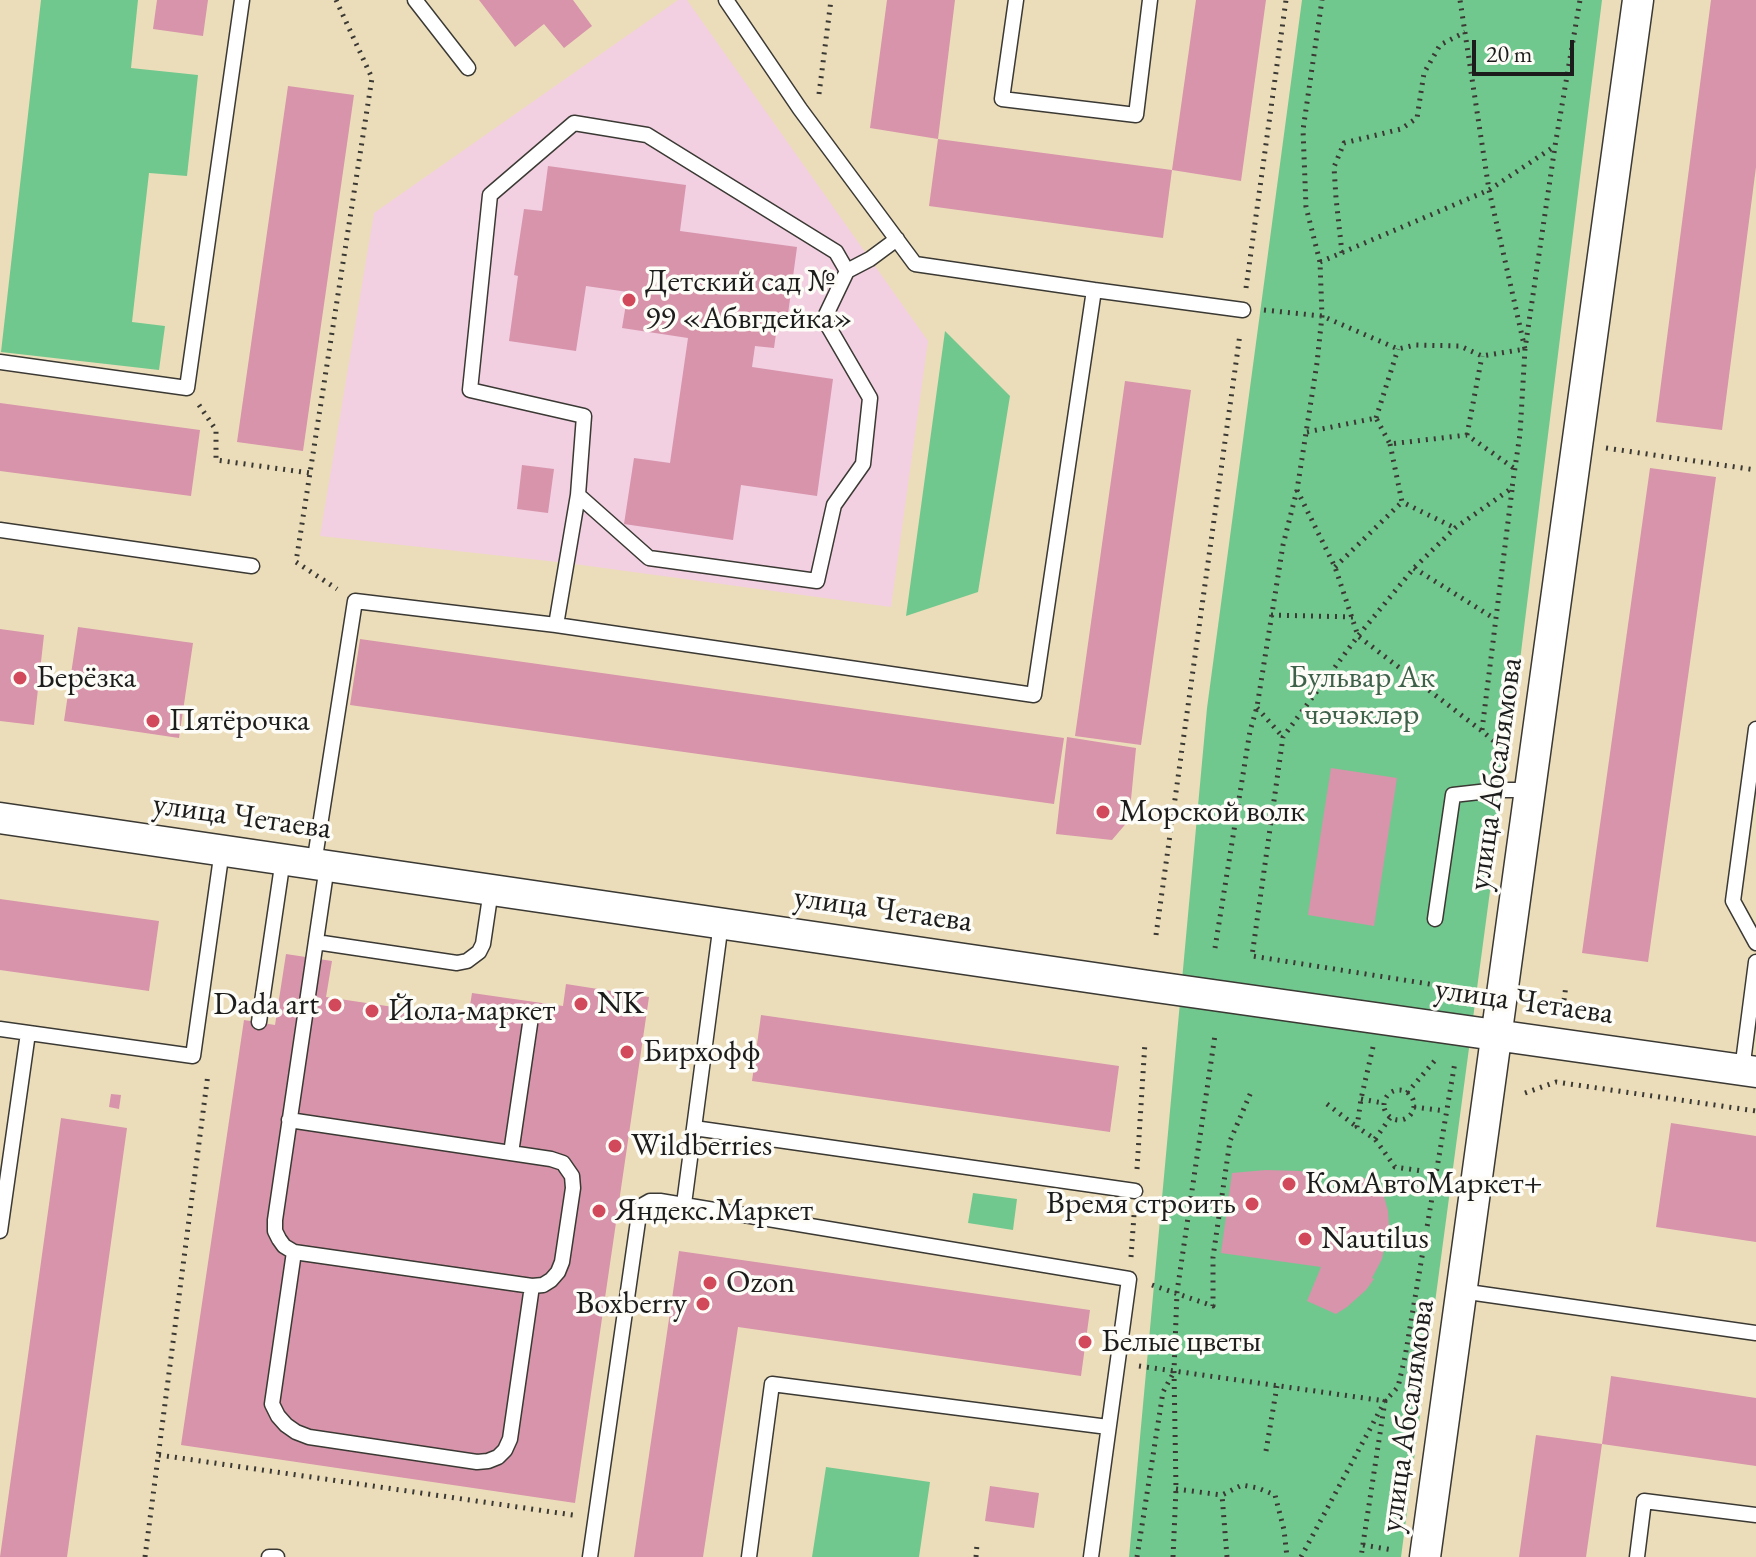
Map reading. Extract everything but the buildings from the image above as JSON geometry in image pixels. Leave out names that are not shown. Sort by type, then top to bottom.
[{"type":"street","name":"улица Абсалямова","points":[[1425,1557],[1638,0]]},
{"type":"street","name":"улица Четаева","points":[[0,818],[1749,1071]]},
{"type":"lane","points":[[0,362],[187,388],[242,0]]},
{"type":"lane","points":[[415,0],[468,68]]},
{"type":"lane","points":[[726,0],[915,264],[1243,310]]},
{"type":"lane","points":[[1016,0],[1002,99],[1136,115],[1150,0]]},
{"type":"lane","points":[[556,625],[578,495],[584,416],[470,390],[490,195],[574,123],[647,135],[836,252],[847,271]]},
{"type":"lane","points":[[578,495],[649,558],[817,581],[834,505],[863,464],[870,398],[824,319],[847,271],[897,239]]},
{"type":"lane","points":[[289,1120],[563,1163],[572,1176],[573,1188],[558,1272],[543,1285],[532,1286],[294,1252],[284,1246],[275,1231],[289,1120],[316,942],[320,865],[355,601],[556,625],[1034,695],[1094,290]]},
{"type":"lane","points":[[0,530],[252,566]]},
{"type":"lane","points":[[1756,729],[1733,901],[1756,943]]},
{"type":"lane","points":[[1435,919],[1453,795],[1530,790]]},
{"type":"lane","points":[[0,1029],[193,1056],[222,850]]},
{"type":"lane","points":[[259,1022],[283,859]]},
{"type":"lane","points":[[316,942],[457,963],[467,961],[479,952],[483,944],[491,890]]},
{"type":"lane","points":[[684,1204],[721,923]]},
{"type":"lane","points":[[1749,1071],[1756,962]]},
{"type":"lane","points":[[511,1153],[530,1024]]},
{"type":"lane","points":[[0,1231],[28,1033]]},
{"type":"lane","points":[[694,1128],[1135,1191]]},
{"type":"lane","points":[[590,1557],[639,1214],[643,1205],[650,1201],[684,1204],[1129,1279],[1091,1557]]},
{"type":"lane","points":[[294,1252],[272,1404],[278,1416],[296,1432],[309,1437],[477,1462],[498,1457],[510,1439],[532,1286]]},
{"type":"lane","points":[[1461,1291],[1756,1333]]},
{"type":"lane","points":[[749,1557],[772,1384],[1108,1427]]},
{"type":"lane","points":[[1637,1557],[1644,1501],[1756,1515]]},
{"type":"lane","points":[[269,1557],[277,1557]]},
{"type":"path","points":[[336,0],[372,78],[296,562],[355,601]]},
{"type":"path","points":[[815,128],[831,0]]},
{"type":"path","points":[[1156,935],[1286,0]]},
{"type":"path","points":[[1215,948],[1283,545],[1307,432],[1322,316],[1320,262],[1306,207],[1303,130],[1322,0]]},
{"type":"path","points":[[1460,0],[1489,190],[1525,349]]},
{"type":"path","points":[[1297,490],[1335,567],[1358,636],[1482,731],[1520,434],[1525,349],[1580,0]]},
{"type":"path","points":[[1342,253],[1334,167],[1344,143],[1401,129],[1417,118],[1424,73],[1440,45],[1465,32]]},
{"type":"path","points":[[1320,262],[1489,190],[1555,146]]},
{"type":"path","points":[[1243,310],[1322,316],[1398,349],[1415,345],[1460,346],[1482,356],[1525,349]]},
{"type":"path","points":[[1398,349],[1376,418],[1390,444],[1402,502]]},
{"type":"path","points":[[1467,435],[1482,356]]},
{"type":"path","points":[[187,388],[216,430],[216,460],[310,473]]},
{"type":"path","points":[[1307,432],[1376,418]]},
{"type":"path","points":[[1390,444],[1467,435],[1515,469]]},
{"type":"path","points":[[1577,444],[1756,470]]},
{"type":"path","points":[[1467,990],[1252,956],[1283,737],[1358,636],[1414,568],[1455,528],[1512,488]]},
{"type":"path","points":[[1402,502],[1455,528]]},
{"type":"path","points":[[1335,567],[1402,502]]},
{"type":"path","points":[[1414,568],[1495,619]]},
{"type":"path","points":[[1271,615],[1353,617]]},
{"type":"path","points":[[1257,707],[1283,737]]},
{"type":"path","points":[[1173,1557],[1177,1292],[1215,1035]]},
{"type":"path","points":[[1145,1042],[1129,1279],[1213,1306],[1213,1257],[1230,1141],[1251,1092]]},
{"type":"path","points":[[1357,1127],[1373,1046]]},
{"type":"path","points":[[1407,1093],[1438,1057]]},
{"type":"path","points":[[1301,1557],[1385,1401],[1398,1387],[1455,1061]]},
{"type":"path","points":[[145,1557],[209,1063]]},
{"type":"path","points":[[1525,1093],[1556,1082],[1756,1111]]},
{"type":"path","points":[[1400,1090],[1407,1093],[1413,1101],[1411,1114],[1405,1119],[1390,1118],[1385,1111],[1386,1096],[1400,1090]]},
{"type":"path","points":[[1361,1099],[1384,1103]]},
{"type":"path","points":[[1327,1104],[1375,1139],[1395,1167],[1436,1173]]},
{"type":"path","points":[[1414,1107],[1445,1111]]},
{"type":"path","points":[[1375,1139],[1390,1118]]},
{"type":"path","points":[[1118,1363],[1385,1401]]},
{"type":"path","points":[[1137,1557],[1163,1392],[1174,1371]]},
{"type":"path","points":[[1266,1451],[1277,1386]]},
{"type":"path","points":[[1361,1557],[1385,1401]]},
{"type":"path","points":[[159,1455],[596,1518]]},
{"type":"path","points":[[1176,1489],[1222,1495],[1242,1485],[1275,1495],[1287,1557]]},
{"type":"path","points":[[1222,1495],[1227,1557]]},
{"type":"path","points":[[976,1557],[977,1544]]},
{"type":"shaded area","name":"Детский сад № 99 «Абвгдейка»","points":[[678,0],[687,0],[928,341],[891,607],[567,563],[320,536],[374,213]]},
{"type":"green space","points":[[41,0],[138,0],[131,68],[198,75],[187,176],[149,173],[132,322],[165,326],[159,370],[1,352]]},
{"type":"green space","name":"Бульвар Ак чәчәкләр","points":[[1302,0],[1602,0],[1509,749],[1401,1557],[1129,1557],[1207,708]]},
{"type":"green space","points":[[945,331],[1010,396],[978,592],[906,616]]},
{"type":"green space","points":[[973,1193],[1017,1199],[1013,1230],[968,1223]]},
{"type":"green space","points":[[826,1467],[930,1482],[919,1557],[812,1557]]},
{"type":"place","name":"Детский сад № 99 «Абвгдейка»","points":[[629,300]]},
{"type":"place","name":"Берёзка","points":[[20,678]]},
{"type":"place","name":"Пятёрочка","points":[[153,721]]},
{"type":"place","name":"Морской волк","points":[[1103,812]]},
{"type":"place","name":"NK","points":[[581,1004]]},
{"type":"place","name":"Dada art","points":[[335,1005]]},
{"type":"place","name":"Йола-маркет","points":[[372,1011]]},
{"type":"place","name":"Бирхофф","points":[[627,1052]]},
{"type":"place","name":"Wildberries","points":[[615,1146]]},
{"type":"place","name":"КомАвтоМаркет+","points":[[1289,1184]]},
{"type":"place","name":"Время строить","points":[[1252,1204]]},
{"type":"place","name":"Яндекс.Маркет","points":[[599,1211]]},
{"type":"place","name":"Nautilus","points":[[1305,1239]]},
{"type":"place","name":"Ozon","points":[[710,1283]]},
{"type":"place","name":"Boxberry","points":[[703,1304]]},
{"type":"place","name":"Белые цветы","points":[[1085,1342]]}]
